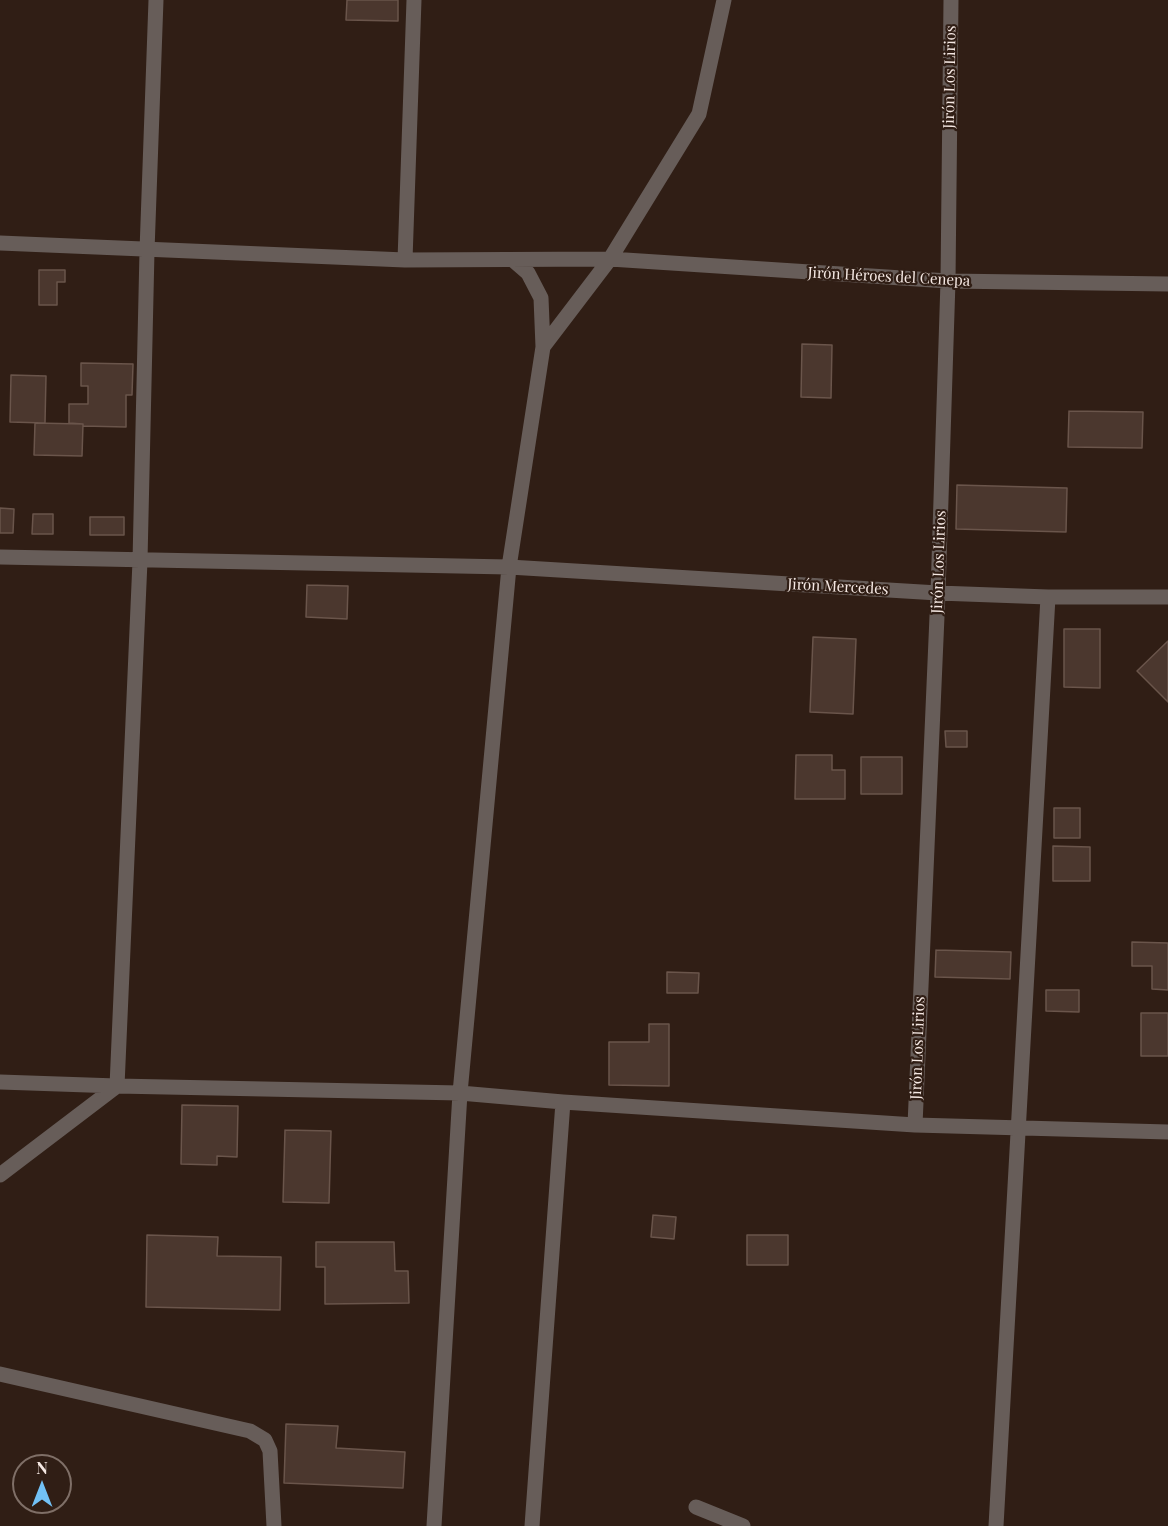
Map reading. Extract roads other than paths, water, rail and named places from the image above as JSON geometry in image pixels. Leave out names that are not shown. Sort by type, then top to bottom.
[{"type":"street","points":[[117,1086],[140,561],[147,251],[156,0]]},
{"type":"street","points":[[405,260],[414,0]]},
{"type":"street","points":[[543,347],[610,259],[699,114],[724,0]]},
{"type":"street","name":"Jirón Los Lirios","points":[[915,1125],[938,593],[948,281],[951,0]]},
{"type":"street","name":"Jirón Héroes del Cenepa","points":[[0,243],[147,251],[405,260],[610,259],[948,281],[1168,284]]},
{"type":"street","points":[[434,1526],[460,1093],[509,567],[543,347],[541,298],[528,273],[513,260]]},
{"type":"street","name":"Jirón Mercedes","points":[[0,556],[140,561],[509,567],[938,593],[1048,597],[1168,597]]},
{"type":"street","points":[[996,1526],[1048,597]]},
{"type":"street","points":[[0,1082],[460,1093],[915,1125],[1168,1132]]},
{"type":"street","points":[[0,1175],[117,1086]]},
{"type":"street","points":[[532,1526],[563,1102]]},
{"type":"street","points":[[0,1374],[250,1431],[265,1440],[270,1451],[274,1526]]},
{"type":"street","points":[[696,1507],[743,1526]]}]
